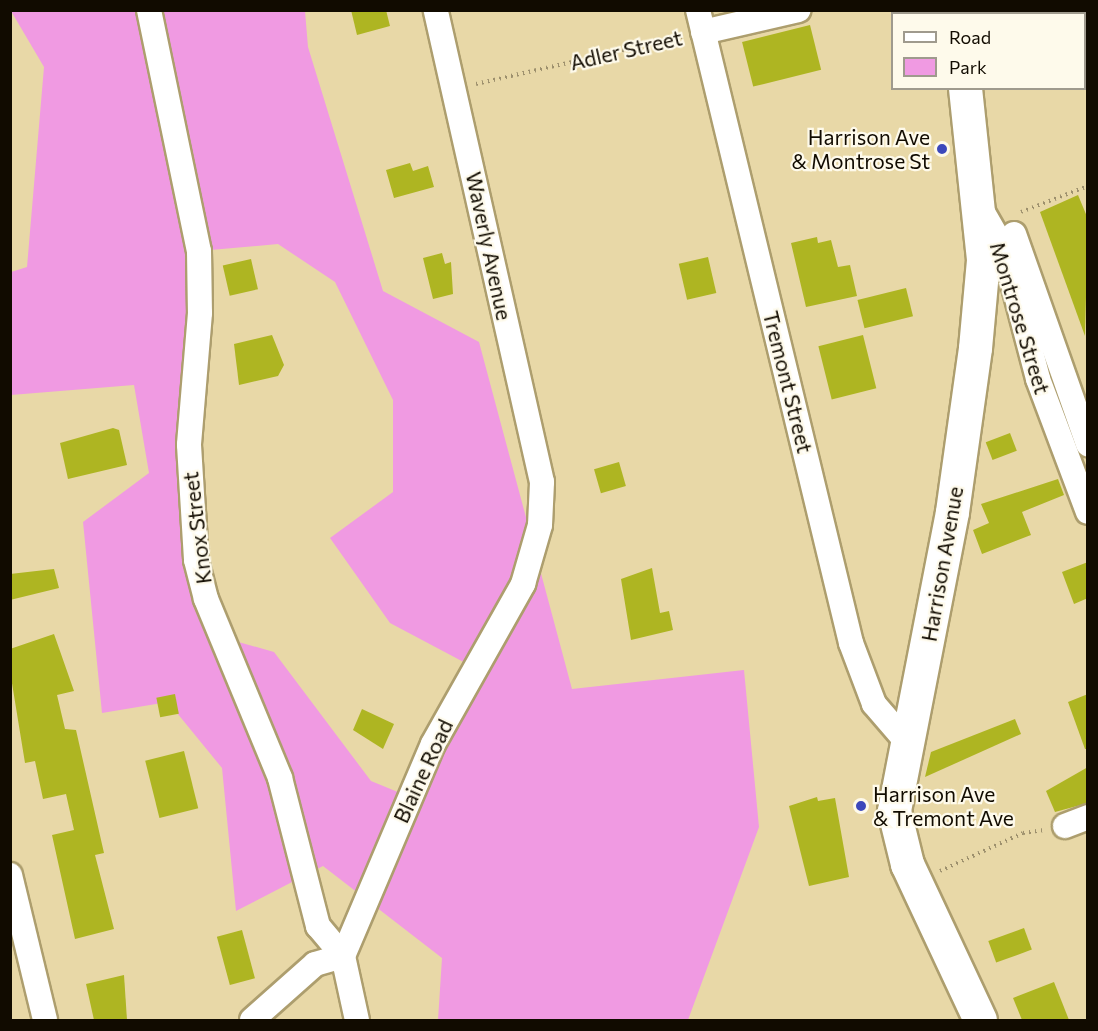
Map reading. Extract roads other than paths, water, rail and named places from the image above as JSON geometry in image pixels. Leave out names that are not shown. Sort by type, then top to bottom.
[{"type":"main road","name":"Harrison Avenue","points":[[965,90],[979,207],[982,260],[961,453],[926,657],[906,741],[894,812],[914,883],[980,1020]]},
{"type":"street","name":"Knox Street","points":[[149,10],[199,251],[189,456],[196,560],[206,599],[280,778],[318,926],[344,956],[357,1020]]},
{"type":"street","name":"Waverly Avenue","points":[[436,10],[542,482]]},
{"type":"street","name":"Adler Street","points":[[700,21],[798,10]]},
{"type":"street","name":"Tremont Street","points":[[700,21],[851,643],[874,704],[906,741]]},
{"type":"street","name":"Montrose Street","points":[[979,207],[1013,233],[1088,444]]},
{"type":"street","name":"Montrose Street","points":[[979,207],[1004,249],[1038,379],[1088,512]]},
{"type":"street","name":"Blaine Road","points":[[344,956],[433,744],[523,584],[540,525],[542,482]]},
{"type":"street","points":[[1065,826],[1088,817]]},
{"type":"street","points":[[10,874],[45,1020]]},
{"type":"street","points":[[252,1020],[315,964],[344,956]]},
{"type":"place","name":"Harrison Ave & Montrose St","points":[[942,149]]},
{"type":"place","name":"Harrison Ave & Tremont Ave","points":[[861,806]]}]
